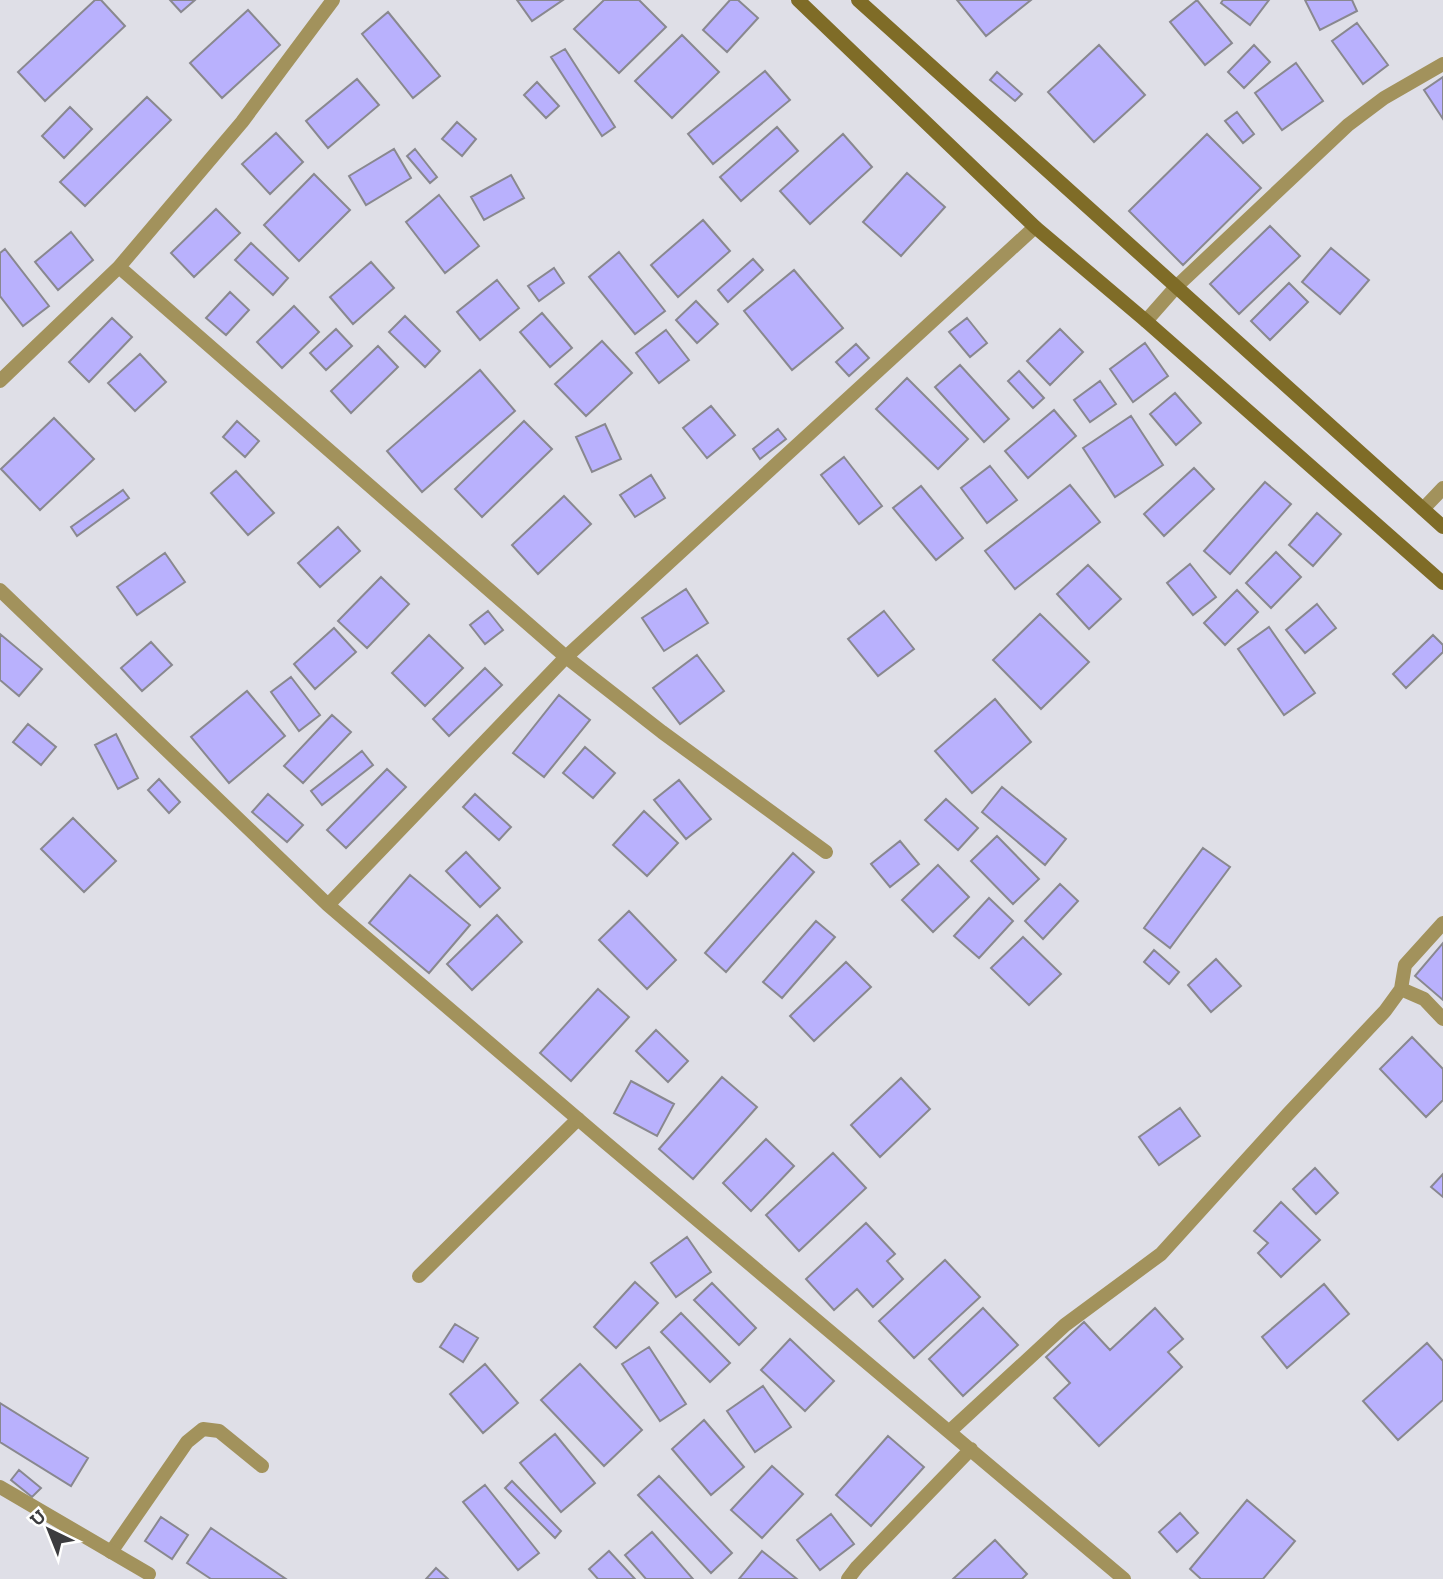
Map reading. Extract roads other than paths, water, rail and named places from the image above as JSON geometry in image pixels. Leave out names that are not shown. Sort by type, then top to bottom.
[{"type":"street","points":[[0,381],[119,267],[242,122],[333,0]]},
{"type":"street","points":[[798,0],[1035,227],[1146,321],[1443,583]]},
{"type":"street","points":[[858,0],[1443,527]]},
{"type":"street","points":[[1146,321],[1176,287],[1365,110],[1443,64]]},
{"type":"street","points":[[328,905],[566,657],[1035,227]]},
{"type":"street","points":[[119,267],[566,657],[662,732],[826,852]]},
{"type":"street","points":[[1423,509],[1443,488]]},
{"type":"street","points":[[0,590],[328,905],[1124,1579]]},
{"type":"street","points":[[950,1431],[1065,1325],[1161,1254],[1385,1011],[1401,989],[1405,965],[1443,923]]},
{"type":"street","points":[[1401,989],[1424,999],[1443,1019]]},
{"type":"street","points":[[419,1276],[578,1119]]},
{"type":"street","points":[[111,1552],[187,1442],[204,1429],[219,1431],[262,1466]]},
{"type":"street","points":[[848,1579],[971,1449]]},
{"type":"street","points":[[0,1488],[149,1574]]}]
